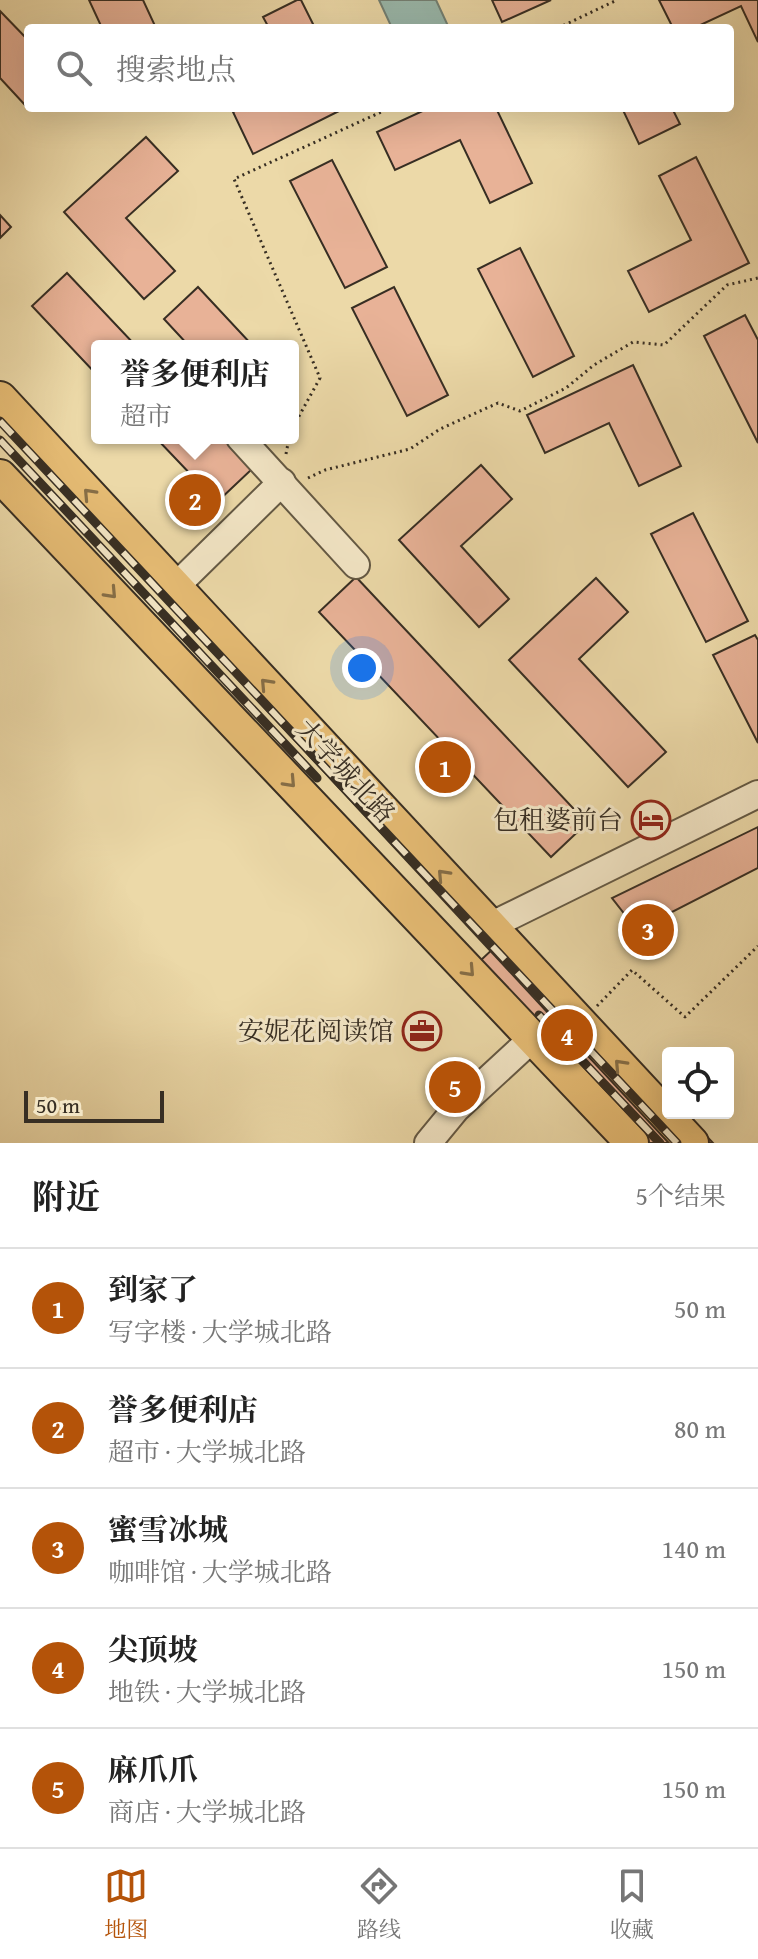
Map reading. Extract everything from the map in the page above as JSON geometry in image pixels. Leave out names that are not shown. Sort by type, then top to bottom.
[{"type":"main road","name":"大学城北路","points":[[0,398],[692,1143]]},
{"type":"main road","name":"大学城北路","points":[[0,476],[632,1143]]},
{"type":"street","points":[[246,444],[356,565]]},
{"type":"street","points":[[175,587],[282,482]]},
{"type":"street","points":[[490,926],[758,794]]},
{"type":"street","points":[[428,1143],[456,1109],[533,1038]]},
{"type":"path","points":[[566,24],[617,0]]},
{"type":"path","points":[[299,416],[320,378],[234,179],[381,112]]},
{"type":"path","points":[[282,482],[300,481],[325,470],[410,449],[440,429],[498,403],[520,411],[566,388],[594,365],[633,342],[664,345],[727,285],[758,278]]},
{"type":"path","points":[[581,1023],[632,970],[685,1017],[758,946]]},
{"type":"shaded area","points":[[379,0],[436,0],[447,24],[390,24]]},
{"type":"building","points":[[89,0],[143,0],[154,24],[100,24]]},
{"type":"building","points":[[301,0],[313,24],[267,24],[263,17]]},
{"type":"building","points":[[492,0],[551,0],[502,22]]},
{"type":"building","points":[[659,0],[758,0],[758,42],[741,6],[703,24],[671,24]]},
{"type":"building","points":[[0,11],[24,36],[24,104],[0,78]]},
{"type":"building","points":[[233,112],[337,112],[253,154]]},
{"type":"building","points":[[420,112],[498,112],[532,183],[490,203],[460,140],[395,170],[377,132]]},
{"type":"building","points":[[624,112],[674,112],[680,124],[639,144]]},
{"type":"building","points":[[146,137],[178,171],[126,218],[175,271],[144,299],[64,212]]},
{"type":"building","points":[[696,157],[749,263],[649,312],[628,271],[691,240],[659,176]]},
{"type":"building","points":[[332,160],[387,267],[345,288],[290,181]]},
{"type":"building","points":[[0,215],[11,227],[0,238]]},
{"type":"building","points":[[520,248],[574,356],[533,377],[478,269]]},
{"type":"building","points":[[67,273],[130,340],[91,340],[91,369],[32,306]]},
{"type":"building","points":[[198,287],[247,340],[183,340],[164,319]]},
{"type":"building","points":[[394,287],[448,395],[407,416],[352,308]]},
{"type":"building","points":[[745,315],[758,340],[758,443],[704,336]]},
{"type":"building","points":[[633,365],[681,466],[639,486],[609,423],[545,453],[527,415]]},
{"type":"building","points":[[162,444],[229,444],[252,469],[217,502]]},
{"type":"building","points":[[481,465],[512,499],[461,546],[509,599],[479,627],[399,540]]},
{"type":"building","points":[[693,513],[748,621],[706,642],[651,534]]},
{"type":"building","points":[[356,577],[587,823],[551,857],[319,612]]},
{"type":"building","points":[[596,578],[628,612],[579,659],[666,752],[628,787],[509,660]]},
{"type":"building","points":[[755,635],[758,640],[758,743],[713,655]]},
{"type":"building","points":[[758,827],[758,868],[637,930],[612,898]]},
{"type":"building","points":[[513,930],[662,1089],[662,1119],[690,1119],[713,1143],[625,1143],[465,975]]},
{"type":"railway","points":[[0,421],[677,1143]]},
{"type":"railway","points":[[0,440],[317,778]]},
{"type":"railway","points":[[539,1015],[660,1143]]},
{"type":"place","name":"誉多便利店","points":[[195,500]]},
{"type":"place","name":"到家了","points":[[445,767]]},
{"type":"place","name":"包租婆前台","points":[[651,820]]},
{"type":"place","name":"蜜雪冰城","points":[[648,930]]},
{"type":"place","name":"安妮花阅读馆","points":[[422,1031]]},
{"type":"place","name":"尖顶坡","points":[[567,1035]]},
{"type":"place","name":"麻爪爪","points":[[455,1087]]}]
